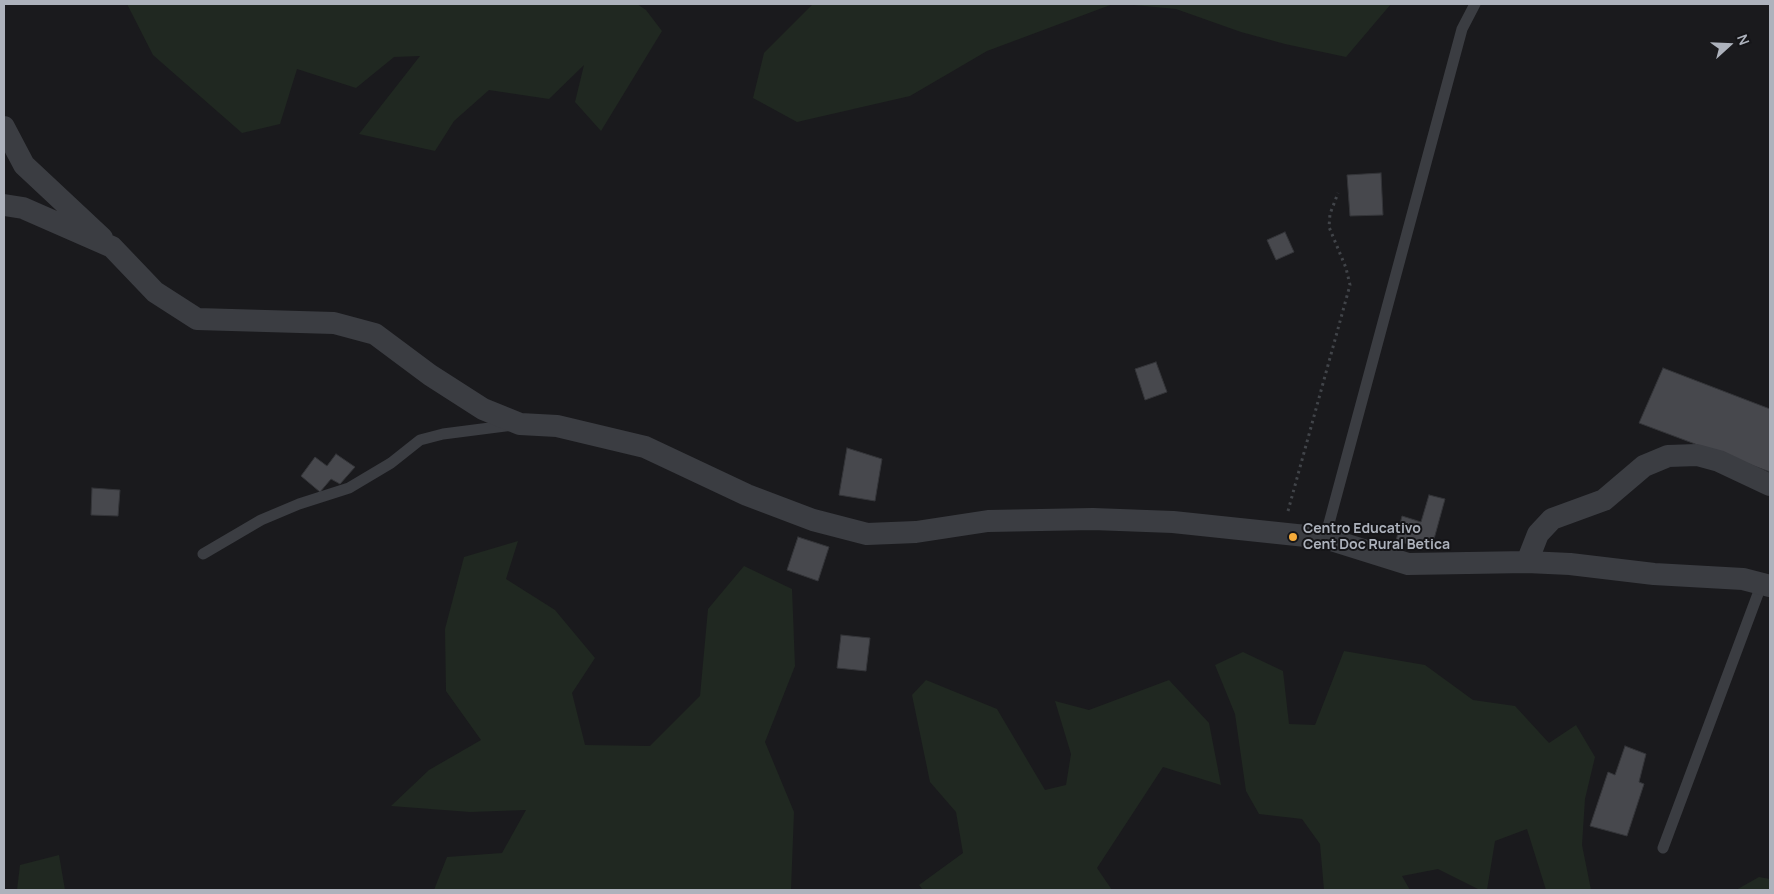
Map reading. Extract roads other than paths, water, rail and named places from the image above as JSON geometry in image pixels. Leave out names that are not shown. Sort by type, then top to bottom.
[{"type":"street","points":[[4,127],[24,165],[112,247],[155,292],[197,319],[334,323],[375,334],[430,375],[483,409],[520,424],[557,426],[644,447],[747,495],[814,520],[867,534],[916,532],[988,521],[1093,519],[1173,522],[1325,538],[1408,564],[1527,562],[1570,564],[1654,574],[1743,579],[1766,585]]},
{"type":"street","points":[[4,205],[23,208],[112,247]]},
{"type":"street","points":[[1527,562],[1538,534],[1552,519],[1604,500],[1644,466],[1668,456],[1697,456],[1719,461],[1770,485]]},
{"type":"lane","points":[[1325,538],[1462,29],[1475,4]]},
{"type":"lane","points":[[203,554],[261,520],[299,504],[349,488],[391,463],[420,440],[442,434],[520,424]]},
{"type":"lane","points":[[1663,848],[1766,585]]},
{"type":"place","name":"Centro Educativo Cent Doc Rural Betica","points":[[1293,537]]}]
